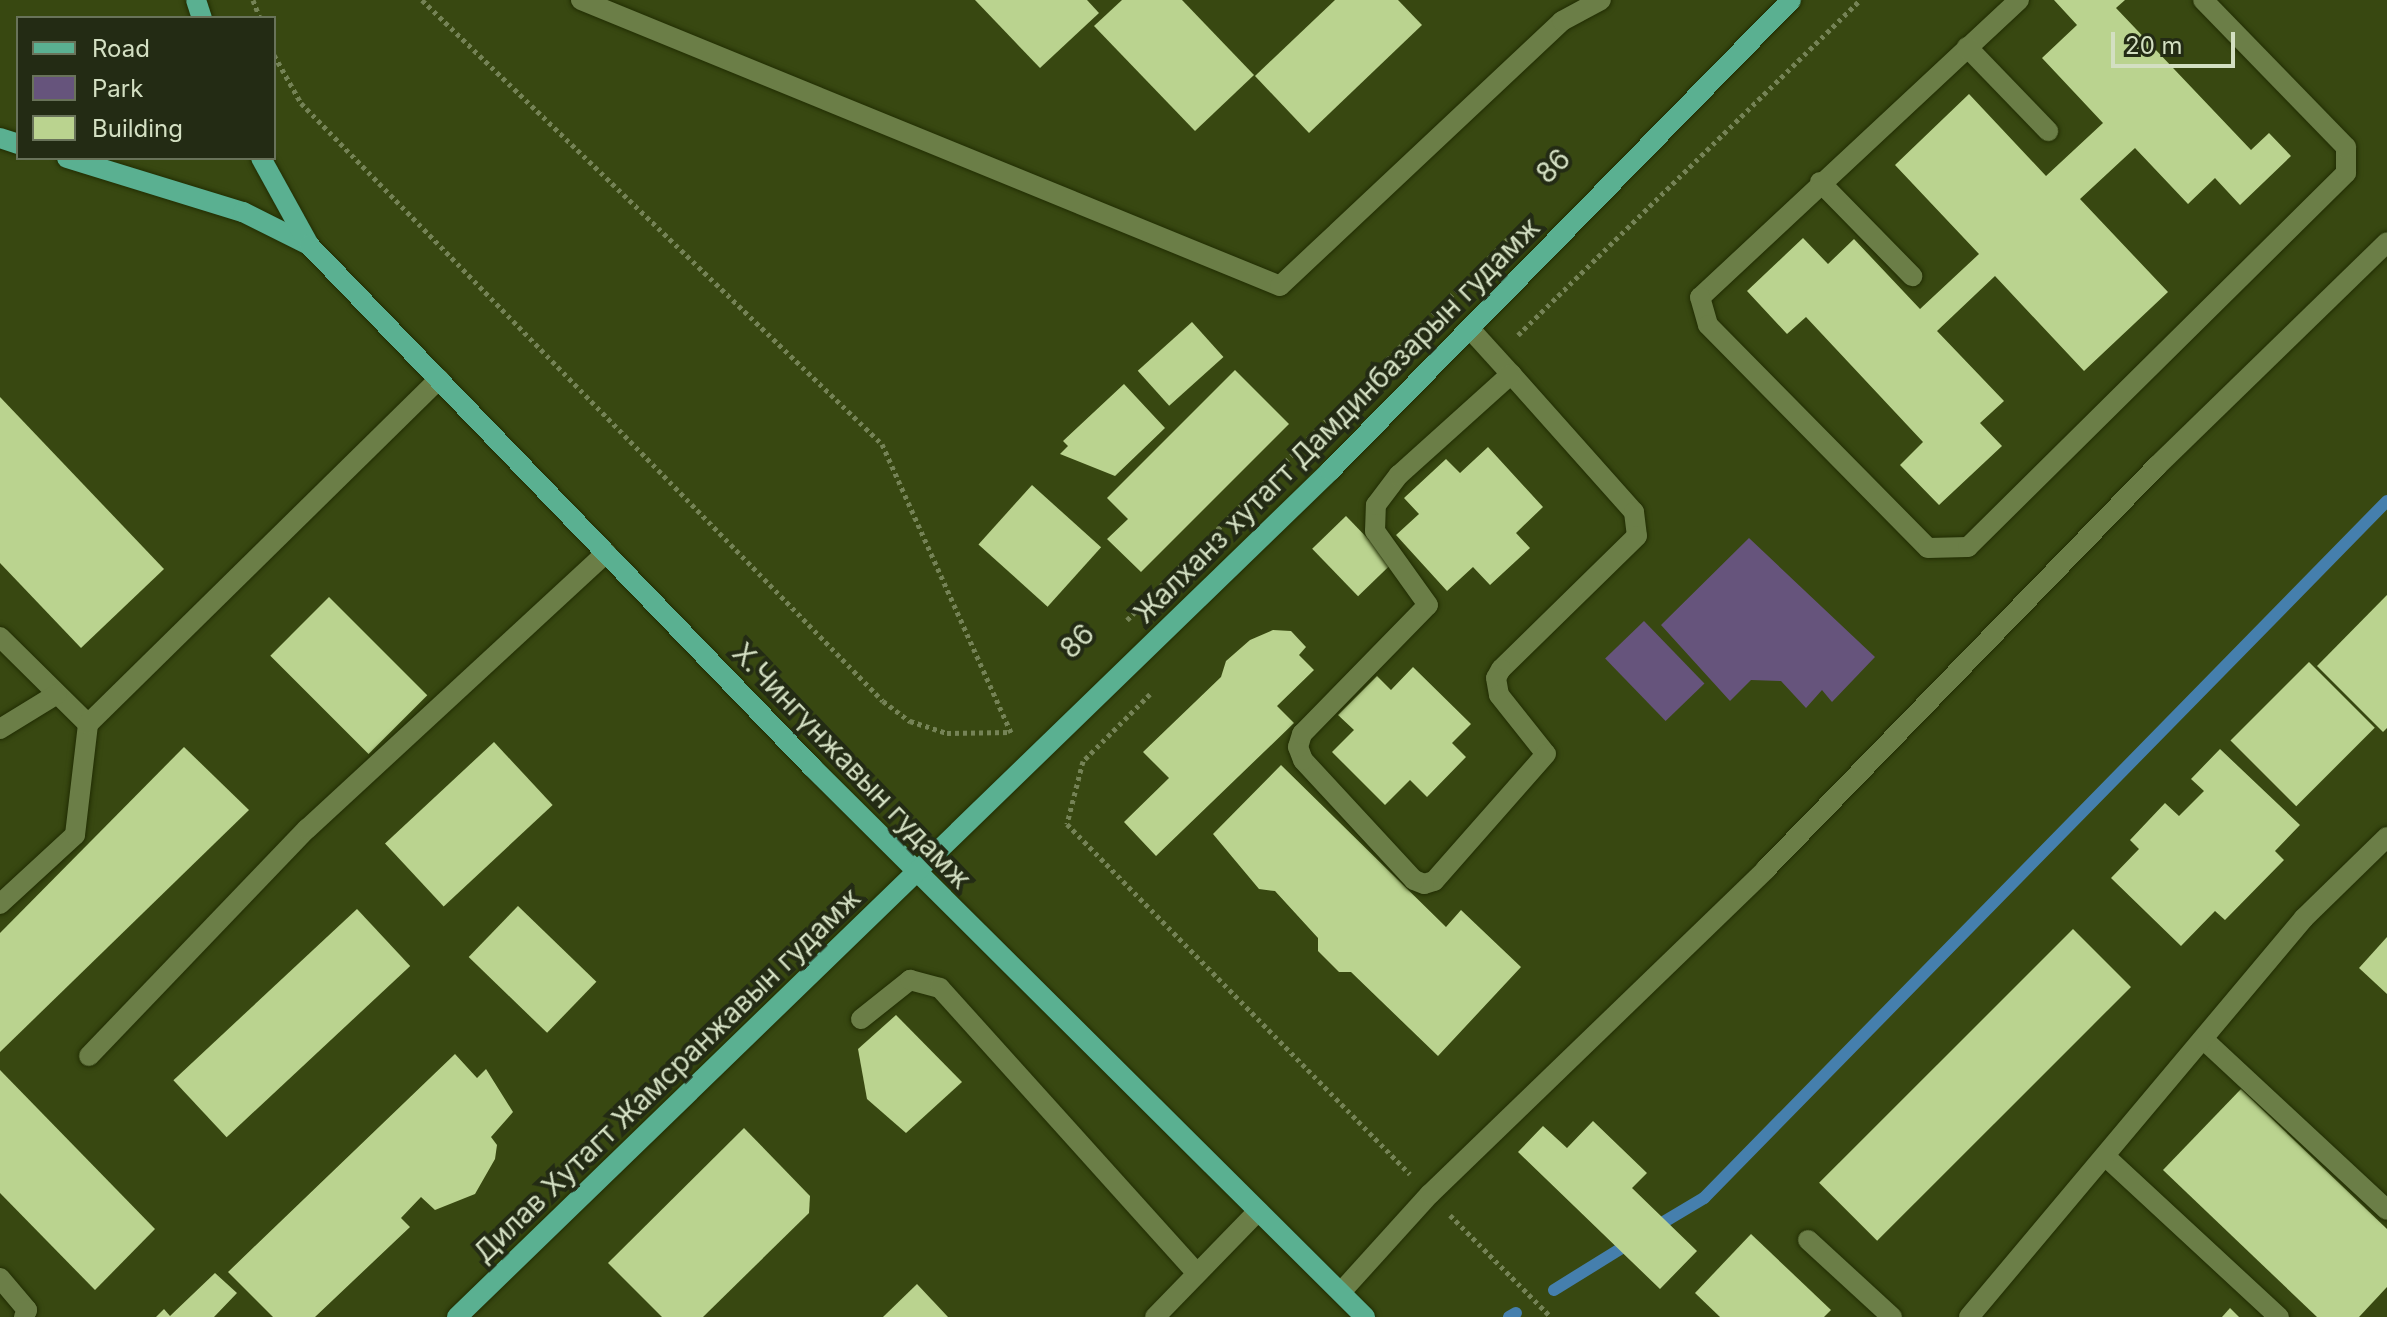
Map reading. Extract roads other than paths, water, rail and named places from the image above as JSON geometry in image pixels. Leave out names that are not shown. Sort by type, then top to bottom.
[{"type":"main road","name":"Жалханз хутагт Дамдинбазарын гудамж","points":[[916,872],[1470,329],[1791,0]]},
{"type":"main road","name":"Х.Чингүнжавын гудамж","points":[[74,160],[243,212],[309,245]]},
{"type":"main road","name":"Х.Чингүнжавын гудамж","points":[[262,160],[309,245],[916,872],[1365,1317]]},
{"type":"main road","name":"Дилав Хутагт Жамсранжавын гудамж","points":[[457,1317],[916,872]]},
{"type":"street","points":[[581,0],[1280,286],[1562,21],[1601,0]]},
{"type":"street","points":[[2019,0],[1700,297],[1708,325],[1909,533],[1928,548],[1968,547],[2346,173],[2346,147],[2203,0]]},
{"type":"street","points":[[1967,47],[2048,131]]},
{"type":"street","points":[[1820,182],[1912,276]]},
{"type":"street","points":[[1341,1292],[1430,1194],[1766,869],[2157,466],[2387,242]]},
{"type":"street","points":[[1470,329],[1511,374],[1634,512],[1637,536],[1501,669],[1496,678],[1499,695],[1546,754],[1434,881],[1424,884],[1414,880],[1303,760],[1298,747],[1302,734],[1428,605],[1375,531],[1376,505],[1399,475],[1511,374]]},
{"type":"street","points":[[0,904],[75,835],[88,724],[439,379]]},
{"type":"street","points":[[89,1056],[307,829],[606,553]]},
{"type":"street","points":[[0,637],[88,724]]},
{"type":"street","points":[[0,729],[57,694]]},
{"type":"street","points":[[1969,1317],[2304,918],[2387,837]]},
{"type":"street","points":[[861,1019],[910,980],[940,988],[1197,1273]]},
{"type":"street","points":[[2203,1039],[2387,1210]]},
{"type":"street","points":[[2105,1156],[2279,1317]]},
{"type":"street","points":[[1155,1317],[1258,1211]]},
{"type":"street","points":[[1808,1240],[1892,1317]]},
{"type":"street","points":[[0,1278],[27,1310],[24,1317]]},
{"type":"waterway","points":[[1652,1229],[1704,1198],[2387,501]]},
{"type":"waterway","points":[[1554,1290],[1633,1241]]},
{"type":"waterway","points":[[1509,1317],[1516,1313]]}]
